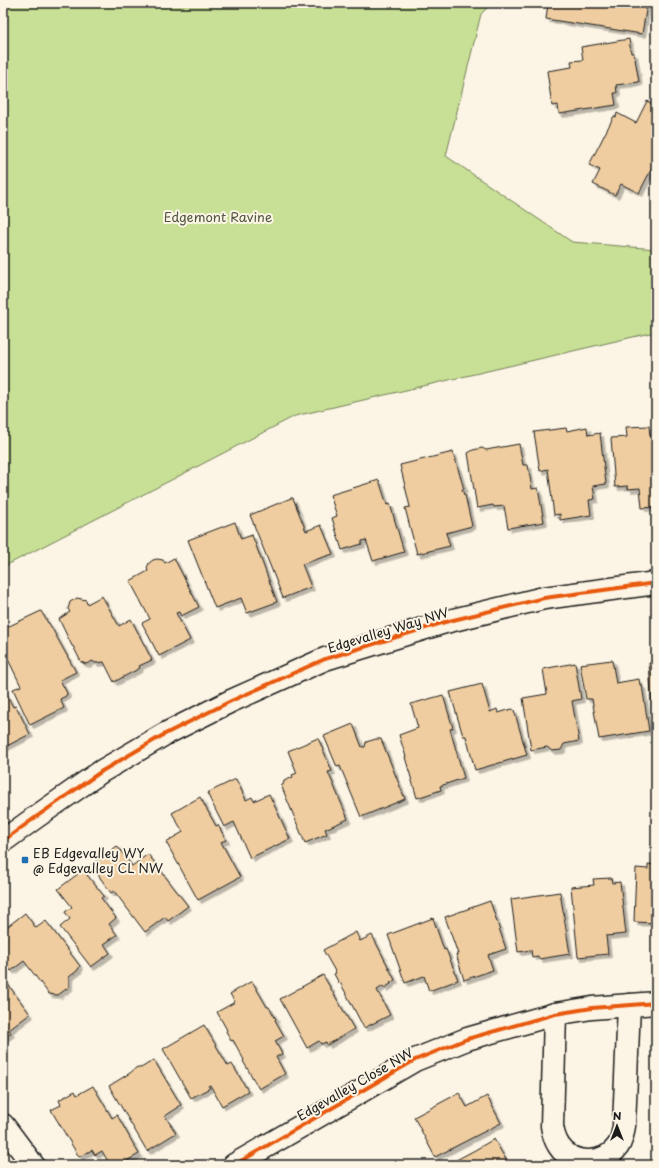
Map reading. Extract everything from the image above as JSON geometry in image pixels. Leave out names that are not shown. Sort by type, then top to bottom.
[{"type":"street","name":"Edgevalley Way NW","points":[[3,841],[102,771],[164,734],[231,701],[325,659],[445,622],[544,598],[656,584]]},
{"type":"street","name":"Edgevalley Close NW","points":[[234,1165],[415,1060],[467,1039],[555,1014],[592,1008],[656,1003]]},
{"type":"street","points":[[555,1014],[552,1126],[554,1136],[559,1146],[567,1154],[576,1159],[587,1161],[599,1160],[609,1155],[617,1147],[622,1137],[624,1126],[629,1005]]},
{"type":"street","points":[[3,1125],[33,1165]]},
{"type":"green space","name":"Edgemont Ravine","points":[[3,3],[492,3],[481,14],[446,156],[572,242],[656,249],[656,333],[650,333],[295,416],[3,567]]},
{"type":"building","points":[[548,3],[647,4],[642,34],[546,19]]},
{"type":"building","points":[[629,39],[631,53],[634,53],[639,82],[616,85],[617,93],[614,93],[616,105],[559,114],[558,105],[552,106],[547,71],[572,67],[571,61],[583,60],[581,47]]},
{"type":"building","points":[[647,101],[656,106],[656,160],[639,193],[621,184],[615,195],[593,184],[600,170],[589,165],[614,116],[616,117],[617,113],[636,123]]},
{"type":"building","points":[[649,426],[650,436],[656,436],[656,507],[642,508],[640,488],[628,489],[628,486],[615,487],[611,438],[627,437],[626,427]]},
{"type":"building","points":[[587,427],[588,435],[600,433],[606,484],[593,486],[595,499],[589,500],[591,515],[560,520],[560,514],[554,515],[548,469],[540,471],[534,432],[566,428],[567,431]]},
{"type":"building","points":[[519,444],[523,465],[528,465],[532,489],[538,488],[544,522],[508,528],[504,506],[494,507],[493,505],[477,508],[468,453],[482,448],[486,450]]},
{"type":"building","points":[[453,452],[464,489],[462,489],[465,495],[472,526],[446,533],[450,546],[417,554],[405,508],[410,507],[400,465]]},
{"type":"building","points":[[379,480],[387,505],[390,504],[404,552],[373,561],[366,540],[362,541],[362,544],[342,550],[332,518],[337,516],[330,495]]},
{"type":"building","points":[[293,498],[306,531],[321,525],[333,554],[302,564],[311,587],[283,598],[250,515]]},
{"type":"building","points":[[235,522],[241,539],[252,535],[277,602],[247,613],[241,598],[215,608],[188,540]]},
{"type":"building","points":[[174,558],[199,607],[181,616],[179,612],[176,613],[190,640],[159,656],[142,623],[150,619],[130,581],[148,571],[147,568],[149,563],[153,560],[163,560],[165,563]]},
{"type":"building","points":[[102,596],[119,626],[131,619],[152,660],[139,666],[140,668],[114,682],[104,662],[95,663],[93,661],[86,664],[81,662],[59,619],[70,612],[68,609],[70,602],[77,598],[86,600],[87,604]]},
{"type":"building","points":[[41,611],[76,672],[60,680],[67,693],[66,696],[60,699],[64,708],[30,725],[13,689],[21,686],[3,649],[3,629]]},
{"type":"building","points":[[612,660],[616,683],[639,679],[640,685],[642,685],[649,731],[599,739],[592,699],[586,699],[580,664]]},
{"type":"building","points":[[575,663],[581,699],[572,701],[579,741],[564,744],[561,750],[552,751],[547,747],[531,750],[523,698],[547,694],[543,669]]},
{"type":"building","points":[[649,663],[656,663],[656,723],[653,724]]},
{"type":"building","points":[[482,684],[490,712],[497,709],[498,713],[512,709],[514,710],[527,755],[475,770],[466,736],[463,736],[450,692]]},
{"type":"building","points":[[3,688],[13,707],[16,706],[30,734],[3,748]]},
{"type":"building","points":[[443,695],[453,728],[450,729],[464,778],[440,786],[441,790],[417,798],[399,735],[418,728],[411,704]]},
{"type":"building","points":[[353,724],[362,747],[365,747],[366,742],[381,739],[405,799],[361,817],[340,766],[337,767],[324,736]]},
{"type":"building","points":[[318,738],[332,771],[328,772],[348,819],[325,829],[327,834],[305,843],[281,785],[283,785],[284,781],[293,777],[292,775],[297,773],[288,751]]},
{"type":"building","points":[[236,779],[246,800],[252,797],[254,801],[269,794],[290,839],[250,858],[234,822],[224,827],[207,793]]},
{"type":"building","points":[[200,797],[216,826],[218,825],[226,840],[221,842],[240,877],[198,900],[166,842],[183,832],[172,813]]},
{"type":"building","points":[[117,846],[132,866],[148,854],[188,906],[168,921],[165,917],[145,932],[114,891],[111,893],[91,865]]},
{"type":"building","points":[[648,864],[656,865],[656,923],[634,922],[636,868],[648,869]]},
{"type":"building","points":[[83,870],[104,896],[101,898],[116,918],[109,924],[117,935],[104,944],[110,953],[91,967],[60,927],[70,919],[65,912],[72,907],[58,889]]},
{"type":"building","points":[[611,878],[612,883],[620,882],[626,934],[606,936],[608,954],[578,957],[571,887],[594,885],[593,879]]},
{"type":"building","points":[[560,892],[570,954],[539,959],[538,956],[532,957],[531,950],[518,952],[511,899]]},
{"type":"building","points":[[490,901],[506,949],[488,955],[493,970],[464,980],[456,954],[458,954],[445,917]]},
{"type":"building","points":[[25,913],[36,928],[46,921],[80,966],[77,971],[69,977],[69,987],[58,995],[49,994],[24,961],[11,971],[3,961],[3,930]]},
{"type":"building","points":[[433,918],[444,950],[446,949],[458,980],[429,991],[424,976],[405,983],[388,935]]},
{"type":"building","points":[[356,932],[360,941],[372,935],[395,980],[384,988],[383,986],[377,990],[390,1015],[364,1028],[340,982],[339,983],[334,974],[336,973],[323,950]]},
{"type":"building","points":[[323,975],[354,1029],[327,1045],[326,1042],[321,1044],[319,1041],[307,1048],[280,999]]},
{"type":"building","points":[[3,978],[30,1014],[9,1030],[11,1033],[3,1039]]},
{"type":"building","points":[[252,981],[267,1007],[269,1007],[276,1019],[275,1020],[284,1036],[275,1041],[282,1054],[276,1057],[285,1074],[259,1089],[233,1040],[231,1041],[217,1012],[235,1002],[230,994]]},
{"type":"building","points":[[204,1025],[228,1066],[232,1064],[248,1091],[222,1106],[210,1085],[208,1086],[210,1088],[191,1098],[163,1049]]},
{"type":"building","points":[[154,1060],[181,1105],[165,1116],[176,1133],[147,1151],[109,1086],[137,1067],[141,1068]]},
{"type":"building","points":[[93,1086],[112,1118],[117,1115],[139,1154],[119,1165],[110,1165],[102,1151],[95,1155],[92,1150],[79,1157],[51,1110],[61,1105],[59,1100],[75,1091],[77,1095]]},
{"type":"building","points":[[459,1093],[467,1107],[487,1096],[501,1123],[435,1157],[414,1117]]},
{"type":"building","points":[[494,1139],[509,1165],[447,1165],[475,1150]]},
{"type":"cycle path","points":[[3,841],[102,771],[165,734],[231,701],[325,659],[445,622],[544,598],[656,583]]},
{"type":"cycle path","points":[[234,1165],[415,1060],[467,1039],[555,1014],[592,1008],[656,1003]]},
{"type":"place","name":"EB Edgevalley WY @ Edgevalley CL NW","points":[[25,860]]}]
